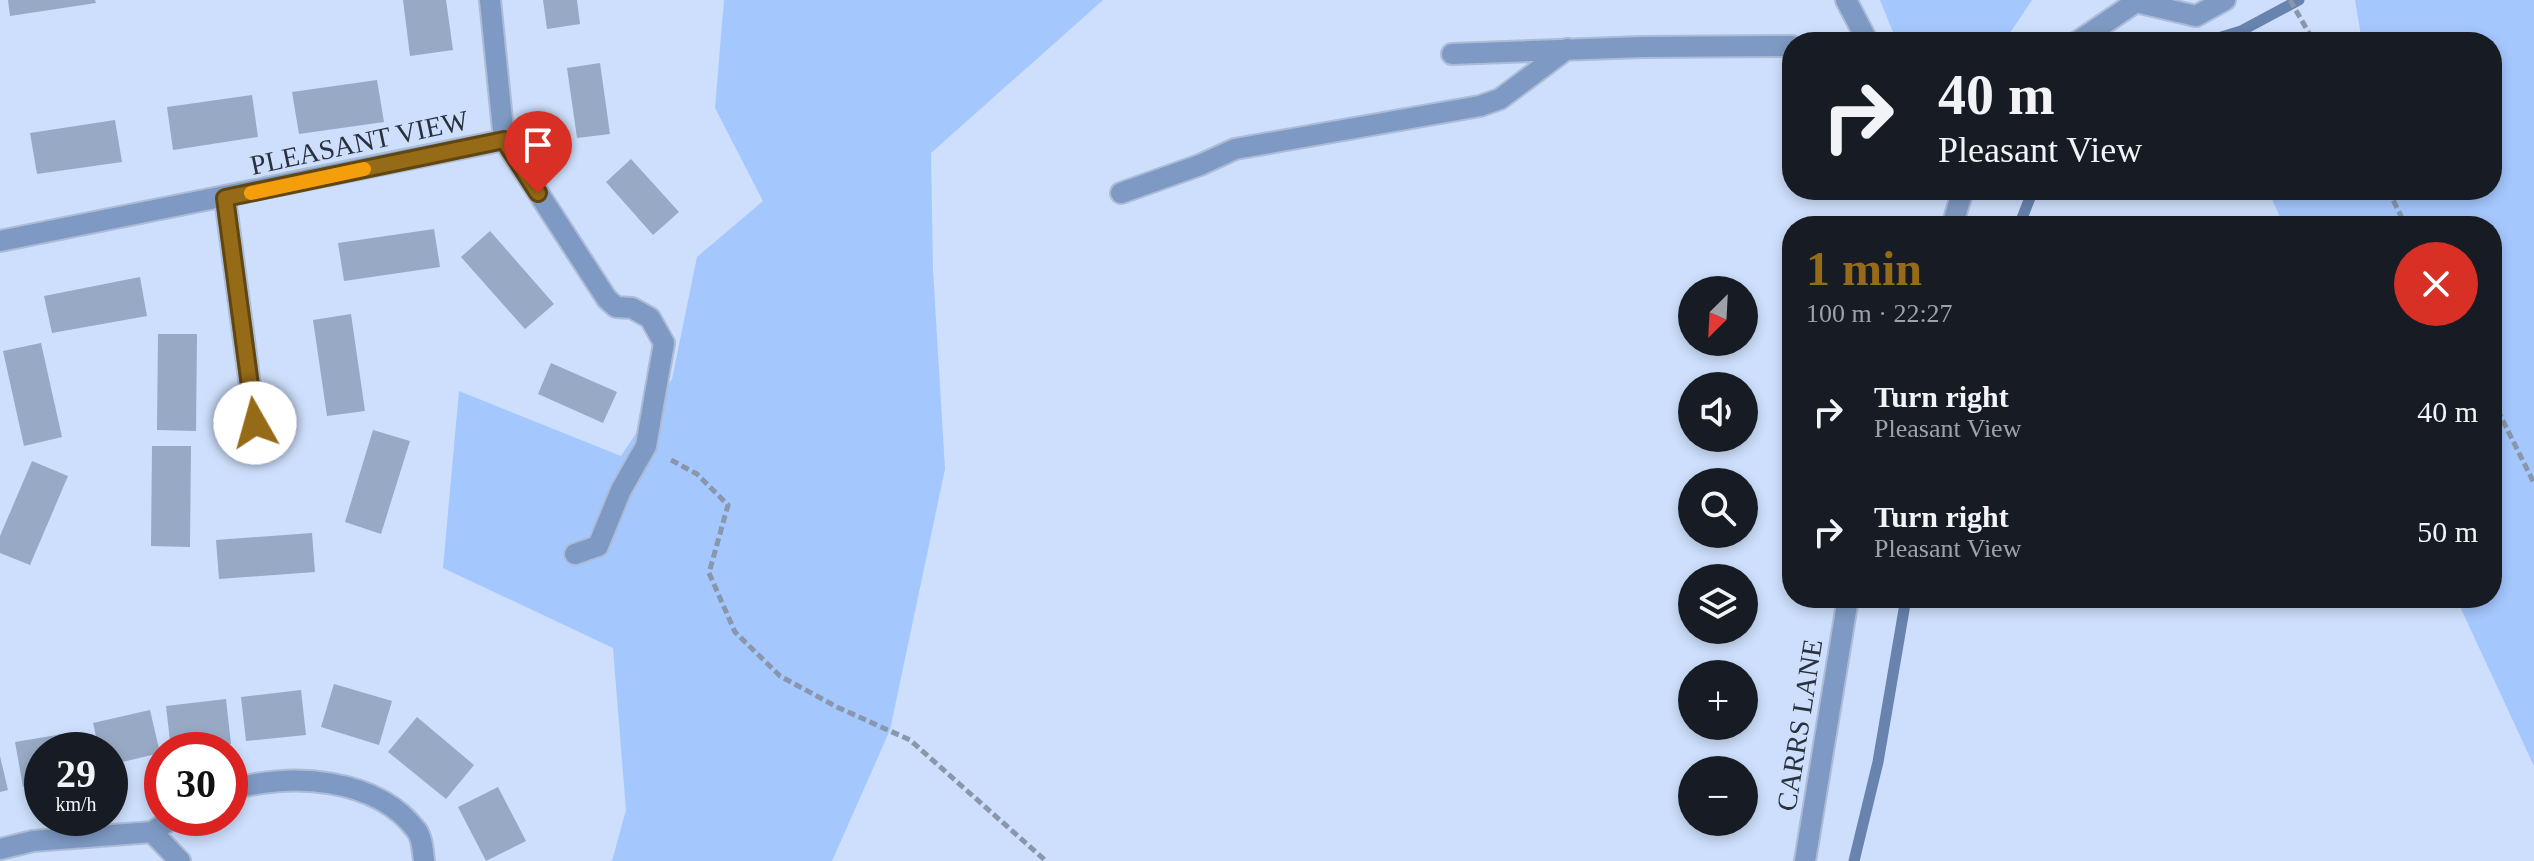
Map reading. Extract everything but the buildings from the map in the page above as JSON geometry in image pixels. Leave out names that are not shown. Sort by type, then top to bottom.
[{"type":"street","name":"PLEASANT VIEW","points":[[490,0],[504,140],[607,299],[616,307],[632,308],[650,318],[664,343],[646,446]]},
{"type":"street","points":[[1846,0],[1863,32]]},
{"type":"street","points":[[2092,32],[2136,2],[2196,16],[2225,0]]},
{"type":"street","points":[[1452,54],[1782,46]]},
{"type":"street","points":[[1121,193],[1235,149],[1480,106],[1500,99],[1567,49]]},
{"type":"street","name":"PLEASANT VIEW","points":[[0,241],[504,140]]},
{"type":"street","name":"PLEASANT VIEW","points":[[225,198],[255,423]]},
{"type":"street","points":[[575,554],[598,546],[621,490],[646,446]]},
{"type":"street","name":"CARRS LANE","points":[[1805,861],[1846,608]]},
{"type":"street","points":[[248,785],[324,781],[378,796],[419,833],[424,861]]},
{"type":"street","points":[[0,849],[33,841],[144,833]]},
{"type":"street","points":[[156,836],[180,861]]},
{"type":"path","points":[[2290,0],[2308,32]]},
{"type":"path","points":[[2502,419],[2534,483]]},
{"type":"path","points":[[646,446],[697,474],[728,505],[709,573],[735,632],[780,676],[837,707],[910,740],[1046,861]]},
{"type":"shaded area","points":[[724,0],[1103,0],[931,153],[933,270],[945,469],[890,730],[832,861],[612,861],[626,810],[613,648],[443,568],[459,391],[621,456],[672,379],[697,257],[763,201],[715,108]]},
{"type":"shaded area","points":[[1880,0],[2032,0],[2011,32],[1893,32]]},
{"type":"shaded area","points":[[2355,0],[2534,0],[2534,766],[2461,608],[2502,608],[2502,216],[2280,216],[2272,200],[2502,200],[2502,32],[2360,32]]},
{"type":"waterway","points":[[2238,32],[2299,0]]},
{"type":"waterway","points":[[2023,216],[2029,200]]},
{"type":"waterway","points":[[1854,861],[1878,762],[1904,608]]},
{"type":"slow traffic","points":[[251,193],[364,169]]},
{"type":"route","points":[[255,423],[225,198],[504,140],[538,193]]}]
